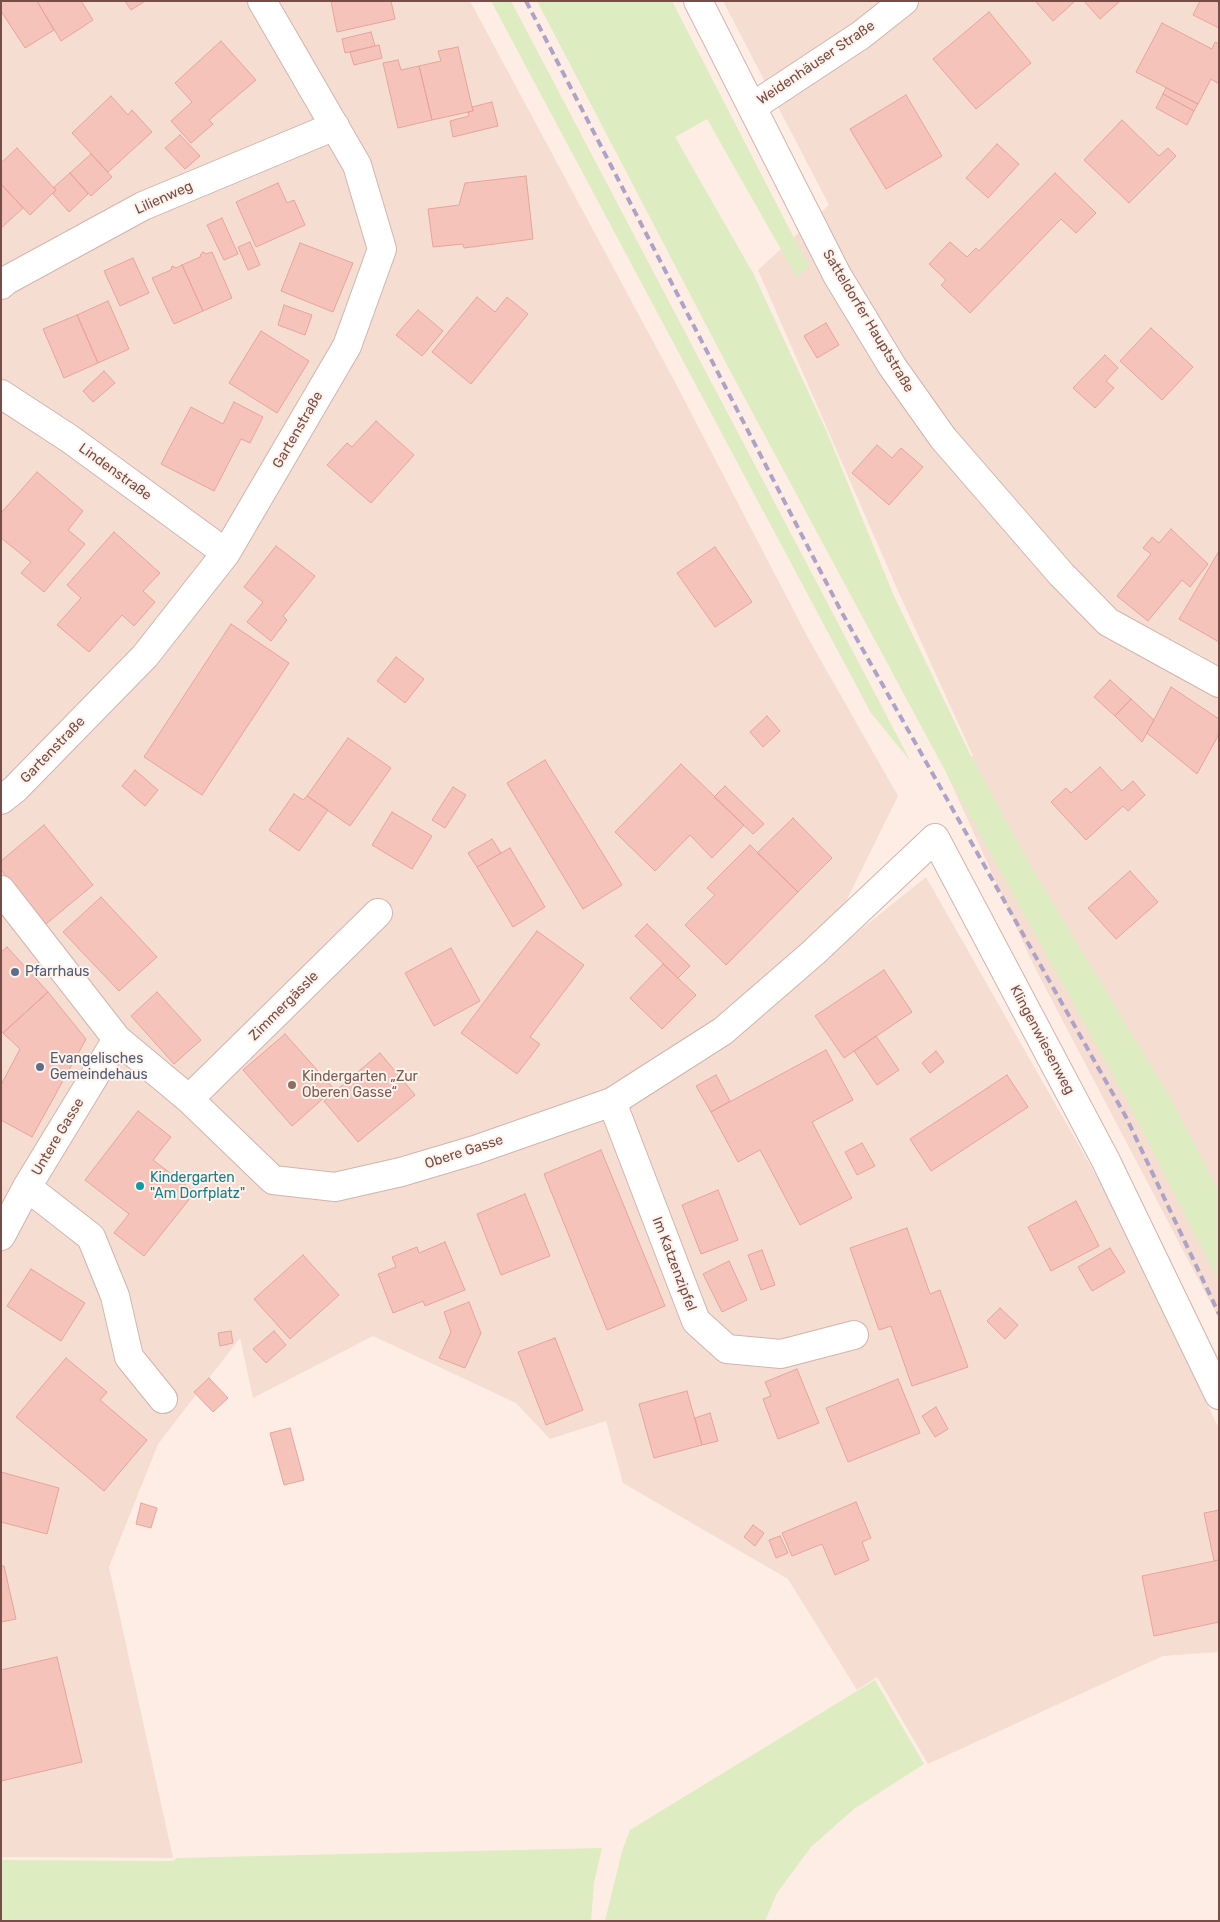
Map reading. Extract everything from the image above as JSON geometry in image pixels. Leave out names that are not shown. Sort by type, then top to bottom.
[{"type":"street","name":"Gartenstraße","points":[[1,800],[15,789],[145,656],[226,553],[347,346],[382,249],[357,165],[262,1]]},
{"type":"street","name":"Satteldorfer Hauptstraße","points":[[698,1],[837,275],[892,366],[943,438],[1061,574],[1108,622],[1219,683]]},
{"type":"street","name":"Weidenhäuser Straße","points":[[752,107],[860,35],[904,1]]},
{"type":"street","name":"Lilienweg","points":[[1,285],[143,206],[335,126]]},
{"type":"street","name":"Lindenstraße","points":[[1,394],[70,439],[226,553]]},
{"type":"street","name":"Klingenwiesenweg","points":[[813,953],[935,838],[1106,1161],[1219,1394]]},
{"type":"street","name":"Obere Gasse","points":[[1,890],[117,1039],[189,1099],[273,1180],[335,1187],[401,1172],[612,1102],[723,1031],[813,953]]},
{"type":"street","name":"Zimmergässle","points":[[189,1099],[378,912]]},
{"type":"street","name":"Untere Gasse","points":[[1,1236],[27,1186],[117,1039]]},
{"type":"street","name":"Im Katzenzipfel","points":[[612,1102],[696,1321],[727,1349],[781,1354],[854,1335]]},
{"type":"street","points":[[27,1186],[91,1237],[116,1296],[130,1357],[163,1400]]},
{"type":"shaded area","points":[[1,1],[470,1],[676,384],[807,636],[898,796],[813,968],[926,877],[1118,1214],[1219,1429],[1219,1652],[1163,1656],[928,1764],[877,1677],[857,1690],[788,1579],[623,1483],[606,1421],[550,1439],[516,1403],[373,1336],[253,1398],[240,1338],[158,1444],[109,1567],[173,1858],[1,1857]]},
{"type":"shaded area","points":[[723,1],[1219,1],[1219,1319],[1034,966],[947,774],[973,756],[898,591],[758,270],[829,205]]},
{"type":"green space","points":[[491,1],[511,1],[911,762],[871,713]]},
{"type":"green space","points":[[537,1],[672,1],[809,267],[796,276],[707,119],[675,137],[753,273],[826,430],[894,596],[970,754],[1032,868],[1173,1102],[1219,1192],[1219,1282],[1132,1110],[949,778],[728,367]]},
{"type":"green space","points":[[875,1680],[924,1764],[854,1809],[811,1847],[777,1893],[765,1921],[605,1921],[622,1851],[630,1830]]},
{"type":"green space","points":[[602,1848],[594,1883],[591,1921],[1,1921],[1,1860],[173,1861],[177,1858]]},
{"type":"building","points":[[1,1],[37,1],[54,30],[25,48],[1,11]]},
{"type":"building","points":[[37,1],[81,1],[93,20],[61,41]]},
{"type":"building","points":[[125,1],[145,1],[131,10]]},
{"type":"building","points":[[331,1],[391,1],[395,19],[337,32]]},
{"type":"building","points":[[1035,1],[1075,1],[1053,21]]},
{"type":"building","points":[[1084,1],[1120,1],[1100,19]]},
{"type":"building","points":[[1200,1],[1215,1],[1219,3],[1219,28],[1193,15]]},
{"type":"building","points":[[989,12],[1031,63],[976,109],[933,59]]},
{"type":"building","points":[[1162,23],[1212,49],[1215,42],[1219,44],[1219,84],[1211,79],[1198,104],[1136,72]]},
{"type":"building","points":[[371,32],[375,46],[345,53],[342,39]]},
{"type":"building","points":[[221,41],[256,80],[209,120],[213,124],[191,143],[171,121],[192,102],[175,83]]},
{"type":"building","points":[[379,45],[382,58],[354,65],[350,52]]},
{"type":"building","points":[[458,47],[473,111],[432,120],[419,66],[441,61],[438,51]]},
{"type":"building","points":[[398,60],[401,70],[419,66],[432,120],[398,128],[383,63]]},
{"type":"building","points":[[1166,88],[1198,104],[1194,111],[1163,94]]},
{"type":"building","points":[[1163,94],[1194,111],[1187,125],[1156,108]]},
{"type":"building","points":[[906,95],[942,156],[886,189],[850,129]]},
{"type":"building","points":[[111,96],[128,115],[132,110],[152,132],[108,172],[72,133]]},
{"type":"building","points":[[492,102],[498,126],[453,137],[450,121],[469,116],[468,112],[473,111],[472,107]]},
{"type":"building","points":[[1122,120],[1159,156],[1168,148],[1176,156],[1129,203],[1084,160]]},
{"type":"building","points":[[180,135],[200,156],[185,169],[165,148]]},
{"type":"building","points":[[997,144],[1019,164],[988,198],[966,178]]},
{"type":"building","points":[[17,148],[56,190],[30,215],[1,184],[1,163]]},
{"type":"building","points":[[91,154],[112,177],[91,196],[70,173]]},
{"type":"building","points":[[70,173],[88,194],[69,212],[53,194],[56,190],[54,187]]},
{"type":"building","points":[[1055,173],[1096,213],[1076,233],[1061,219],[970,313],[941,285],[946,280],[929,264],[950,242],[967,257],[976,248],[979,251]]},
{"type":"building","points":[[526,176],[533,239],[464,248],[463,244],[433,247],[428,209],[459,205],[465,183]]},
{"type":"building","points":[[278,183],[287,203],[294,200],[305,225],[256,247],[236,202]]},
{"type":"building","points":[[1,184],[23,208],[1,228]]},
{"type":"building","points":[[222,218],[238,254],[224,260],[207,225]]},
{"type":"building","points":[[250,242],[260,265],[248,270],[238,247]]},
{"type":"building","points":[[300,243],[353,263],[333,312],[281,291]]},
{"type":"building","points":[[203,252],[206,254],[212,252],[232,298],[203,311],[182,265],[200,257]]},
{"type":"building","points":[[133,258],[149,293],[120,306],[104,271]]},
{"type":"building","points":[[182,265],[203,311],[174,324],[152,278],[171,270],[172,266],[176,268]]},
{"type":"building","points":[[477,297],[495,312],[507,297],[528,314],[471,384],[432,352]]},
{"type":"building","points":[[108,301],[129,349],[98,363],[77,315]]},
{"type":"building","points":[[284,305],[312,315],[305,335],[278,325]]},
{"type":"building","points":[[418,310],[443,331],[422,356],[396,335]]},
{"type":"building","points":[[77,315],[98,363],[64,378],[43,329]]},
{"type":"building","points":[[826,323],[839,345],[817,358],[804,336]]},
{"type":"building","points":[[1151,328],[1193,367],[1162,400],[1120,361]]},
{"type":"building","points":[[261,331],[309,361],[277,413],[229,383]]},
{"type":"building","points":[[1105,355],[1118,368],[1106,381],[1114,388],[1095,408],[1073,388]]},
{"type":"building","points":[[104,371],[115,383],[93,402],[83,391]]},
{"type":"building","points":[[234,402],[263,417],[250,443],[241,439],[214,491],[161,464],[191,407],[223,424]]},
{"type":"building","points":[[376,421],[414,455],[371,503],[327,465],[347,443],[352,447]]},
{"type":"building","points":[[877,445],[892,458],[901,448],[923,467],[889,505],[852,473]]},
{"type":"building","points":[[37,472],[83,511],[68,530],[85,544],[44,592],[21,573],[31,562],[1,538],[1,513]]},
{"type":"building","points":[[1171,529],[1208,564],[1190,587],[1182,580],[1148,621],[1117,596],[1151,554],[1143,548],[1152,537],[1159,543]]},
{"type":"building","points":[[114,532],[160,573],[143,591],[155,602],[134,626],[122,615],[89,652],[57,625],[81,598],[67,585]]},
{"type":"building","points":[[276,546],[315,576],[283,616],[287,620],[271,641],[247,622],[263,602],[244,587]]},
{"type":"building","points":[[715,547],[752,602],[715,627],[677,573]]},
{"type":"building","points":[[1219,551],[1219,642],[1179,619]]},
{"type":"building","points":[[231,624],[289,663],[202,795],[144,757]]},
{"type":"building","points":[[396,657],[424,679],[405,703],[377,681]]},
{"type":"building","points":[[1110,680],[1131,699],[1115,716],[1094,697]]},
{"type":"building","points":[[1171,687],[1219,719],[1219,734],[1197,774],[1147,733]]},
{"type":"building","points":[[1131,699],[1154,720],[1142,742],[1115,716]]},
{"type":"building","points":[[767,716],[780,731],[763,747],[750,732]]},
{"type":"building","points":[[348,738],[391,768],[350,826],[307,796]]},
{"type":"building","points":[[545,760],[622,885],[583,909],[507,783]]},
{"type":"building","points":[[681,764],[744,825],[712,858],[690,835],[655,871],[615,832]]},
{"type":"building","points":[[1100,767],[1122,791],[1133,781],[1145,795],[1128,811],[1123,806],[1086,840],[1051,802],[1066,788],[1071,793]]},
{"type":"building","points":[[135,770],[158,790],[145,806],[122,786]]},
{"type":"building","points":[[725,786],[764,824],[753,834],[714,797]]},
{"type":"building","points":[[453,787],[466,795],[445,828],[432,820]]},
{"type":"building","points":[[294,794],[303,800],[307,796],[328,810],[299,851],[269,830]]},
{"type":"building","points":[[392,812],[432,836],[412,869],[372,845]]},
{"type":"building","points":[[793,818],[832,858],[798,892],[757,853]]},
{"type":"building","points":[[44,825],[93,885],[46,924],[1,870],[1,861]]},
{"type":"building","points":[[492,839],[501,853],[477,867],[468,853]]},
{"type":"building","points":[[750,845],[798,892],[726,965],[685,925],[715,895],[707,888]]},
{"type":"building","points":[[510,848],[545,907],[513,927],[477,867]]},
{"type":"building","points":[[1130,871],[1158,902],[1116,939],[1088,908]]},
{"type":"building","points":[[101,897],[157,957],[119,991],[63,932]]},
{"type":"building","points":[[647,924],[690,966],[678,978],[635,936]]},
{"type":"building","points":[[537,931],[584,965],[530,1037],[540,1044],[517,1074],[461,1033]]},
{"type":"building","name":"Pfarrhaus","points":[[7,947],[48,992],[3,1033],[1,1030],[1,952]]},
{"type":"building","points":[[451,948],[480,1001],[434,1026],[405,973]]},
{"type":"building","points":[[663,964],[696,995],[662,1029],[630,998]]},
{"type":"building","points":[[884,970],[912,1012],[844,1058],[815,1016]]},
{"type":"building","name":"Evangelisches Gemeindehaus","points":[[48,992],[86,1039],[32,1137],[1,1120],[1,1085],[20,1049],[3,1033]]},
{"type":"building","points":[[157,992],[201,1040],[174,1064],[131,1016]]},
{"type":"building","points":[[285,1034],[334,1089],[292,1126],[243,1070]]},
{"type":"building","points":[[876,1036],[899,1070],[877,1085],[854,1051]]},
{"type":"building","points":[[826,1050],[853,1100],[812,1122],[852,1198],[800,1225],[760,1150],[738,1162],[711,1112]]},
{"type":"building","points":[[936,1051],[944,1062],[930,1073],[922,1063]]},
{"type":"building","points":[[380,1053],[415,1095],[358,1142],[324,1101]]},
{"type":"building","points":[[716,1075],[730,1101],[711,1112],[696,1086]]},
{"type":"building","points":[[1007,1075],[1028,1107],[931,1171],[910,1139]]},
{"type":"building","name":"Kindergarten \"Am Dorfplatz\"","points":[[138,1111],[171,1137],[153,1160],[195,1192],[144,1256],[114,1233],[129,1214],[85,1180]]},
{"type":"building","points":[[862,1143],[875,1166],[857,1175],[845,1152]]},
{"type":"building","points":[[601,1150],[665,1306],[607,1330],[544,1174]]},
{"type":"building","points":[[718,1190],[738,1240],[701,1254],[682,1205]]},
{"type":"building","points":[[525,1194],[550,1256],[501,1275],[477,1214]]},
{"type":"building","points":[[1076,1201],[1099,1246],[1051,1271],[1028,1227]]},
{"type":"building","points":[[907,1228],[930,1294],[940,1290],[968,1367],[912,1386],[891,1326],[879,1330],[850,1248]]},
{"type":"building","points":[[445,1242],[465,1290],[425,1306],[423,1301],[393,1313],[378,1274],[396,1267],[392,1257],[417,1247],[419,1253]]},
{"type":"building","points":[[1110,1248],[1125,1272],[1092,1291],[1078,1267]]},
{"type":"building","points":[[762,1250],[775,1285],[761,1290],[748,1255]]},
{"type":"building","points":[[303,1255],[339,1295],[290,1339],[254,1299]]},
{"type":"building","points":[[729,1261],[747,1300],[722,1312],[703,1274]]},
{"type":"building","points":[[31,1269],[85,1303],[61,1341],[7,1306]]},
{"type":"building","points":[[469,1302],[481,1333],[465,1368],[439,1358],[451,1332],[444,1312]]},
{"type":"building","points":[[1000,1308],[1018,1325],[1005,1339],[987,1321]]},
{"type":"building","points":[[231,1331],[233,1343],[220,1346],[218,1333]]},
{"type":"building","points":[[274,1331],[286,1345],[266,1363],[253,1349]]},
{"type":"building","points":[[555,1338],[583,1410],[546,1425],[518,1352]]},
{"type":"building","points":[[66,1358],[107,1392],[100,1400],[147,1440],[104,1491],[16,1417]]},
{"type":"building","points":[[797,1369],[819,1423],[778,1439],[763,1399],[771,1396],[765,1382]]},
{"type":"building","points":[[209,1378],[228,1398],[213,1412],[194,1392]]},
{"type":"building","points":[[898,1379],[920,1433],[848,1462],[826,1408]]},
{"type":"building","points":[[687,1391],[702,1445],[654,1458],[639,1404]]},
{"type":"building","points":[[936,1407],[948,1429],[935,1437],[922,1416]]},
{"type":"building","points":[[710,1413],[718,1441],[702,1445],[695,1418]]},
{"type":"building","points":[[290,1428],[304,1480],[284,1485],[270,1433]]},
{"type":"building","points":[[1,1472],[59,1488],[47,1534],[1,1522]]},
{"type":"building","points":[[856,1502],[871,1538],[862,1542],[869,1560],[835,1575],[822,1544],[792,1556],[782,1533]]},
{"type":"building","points":[[141,1503],[157,1508],[151,1528],[136,1524]]},
{"type":"building","points":[[1219,1510],[1219,1560],[1214,1561],[1204,1513]]},
{"type":"building","points":[[753,1525],[764,1533],[755,1546],[744,1537]]},
{"type":"building","points":[[780,1536],[788,1553],[776,1558],[769,1540]]},
{"type":"building","points":[[1219,1560],[1219,1622],[1154,1636],[1142,1576]]},
{"type":"building","points":[[1,1566],[4,1566],[16,1619],[1,1622]]},
{"type":"building","points":[[57,1657],[82,1762],[1,1781],[1,1670]]},
{"type":"railway","points":[[526,1],[841,611],[1126,1117],[1219,1314]]},
{"type":"place","name":"Pfarrhaus","points":[[15,972]]},
{"type":"place","name":"Evangelisches Gemeindehaus","points":[[40,1067]]},
{"type":"place","name":"Kindergarten „Zur Oberen Gasse“","points":[[292,1085]]},
{"type":"place","name":"Kindergarten \"Am Dorfplatz\"","points":[[140,1186]]}]
